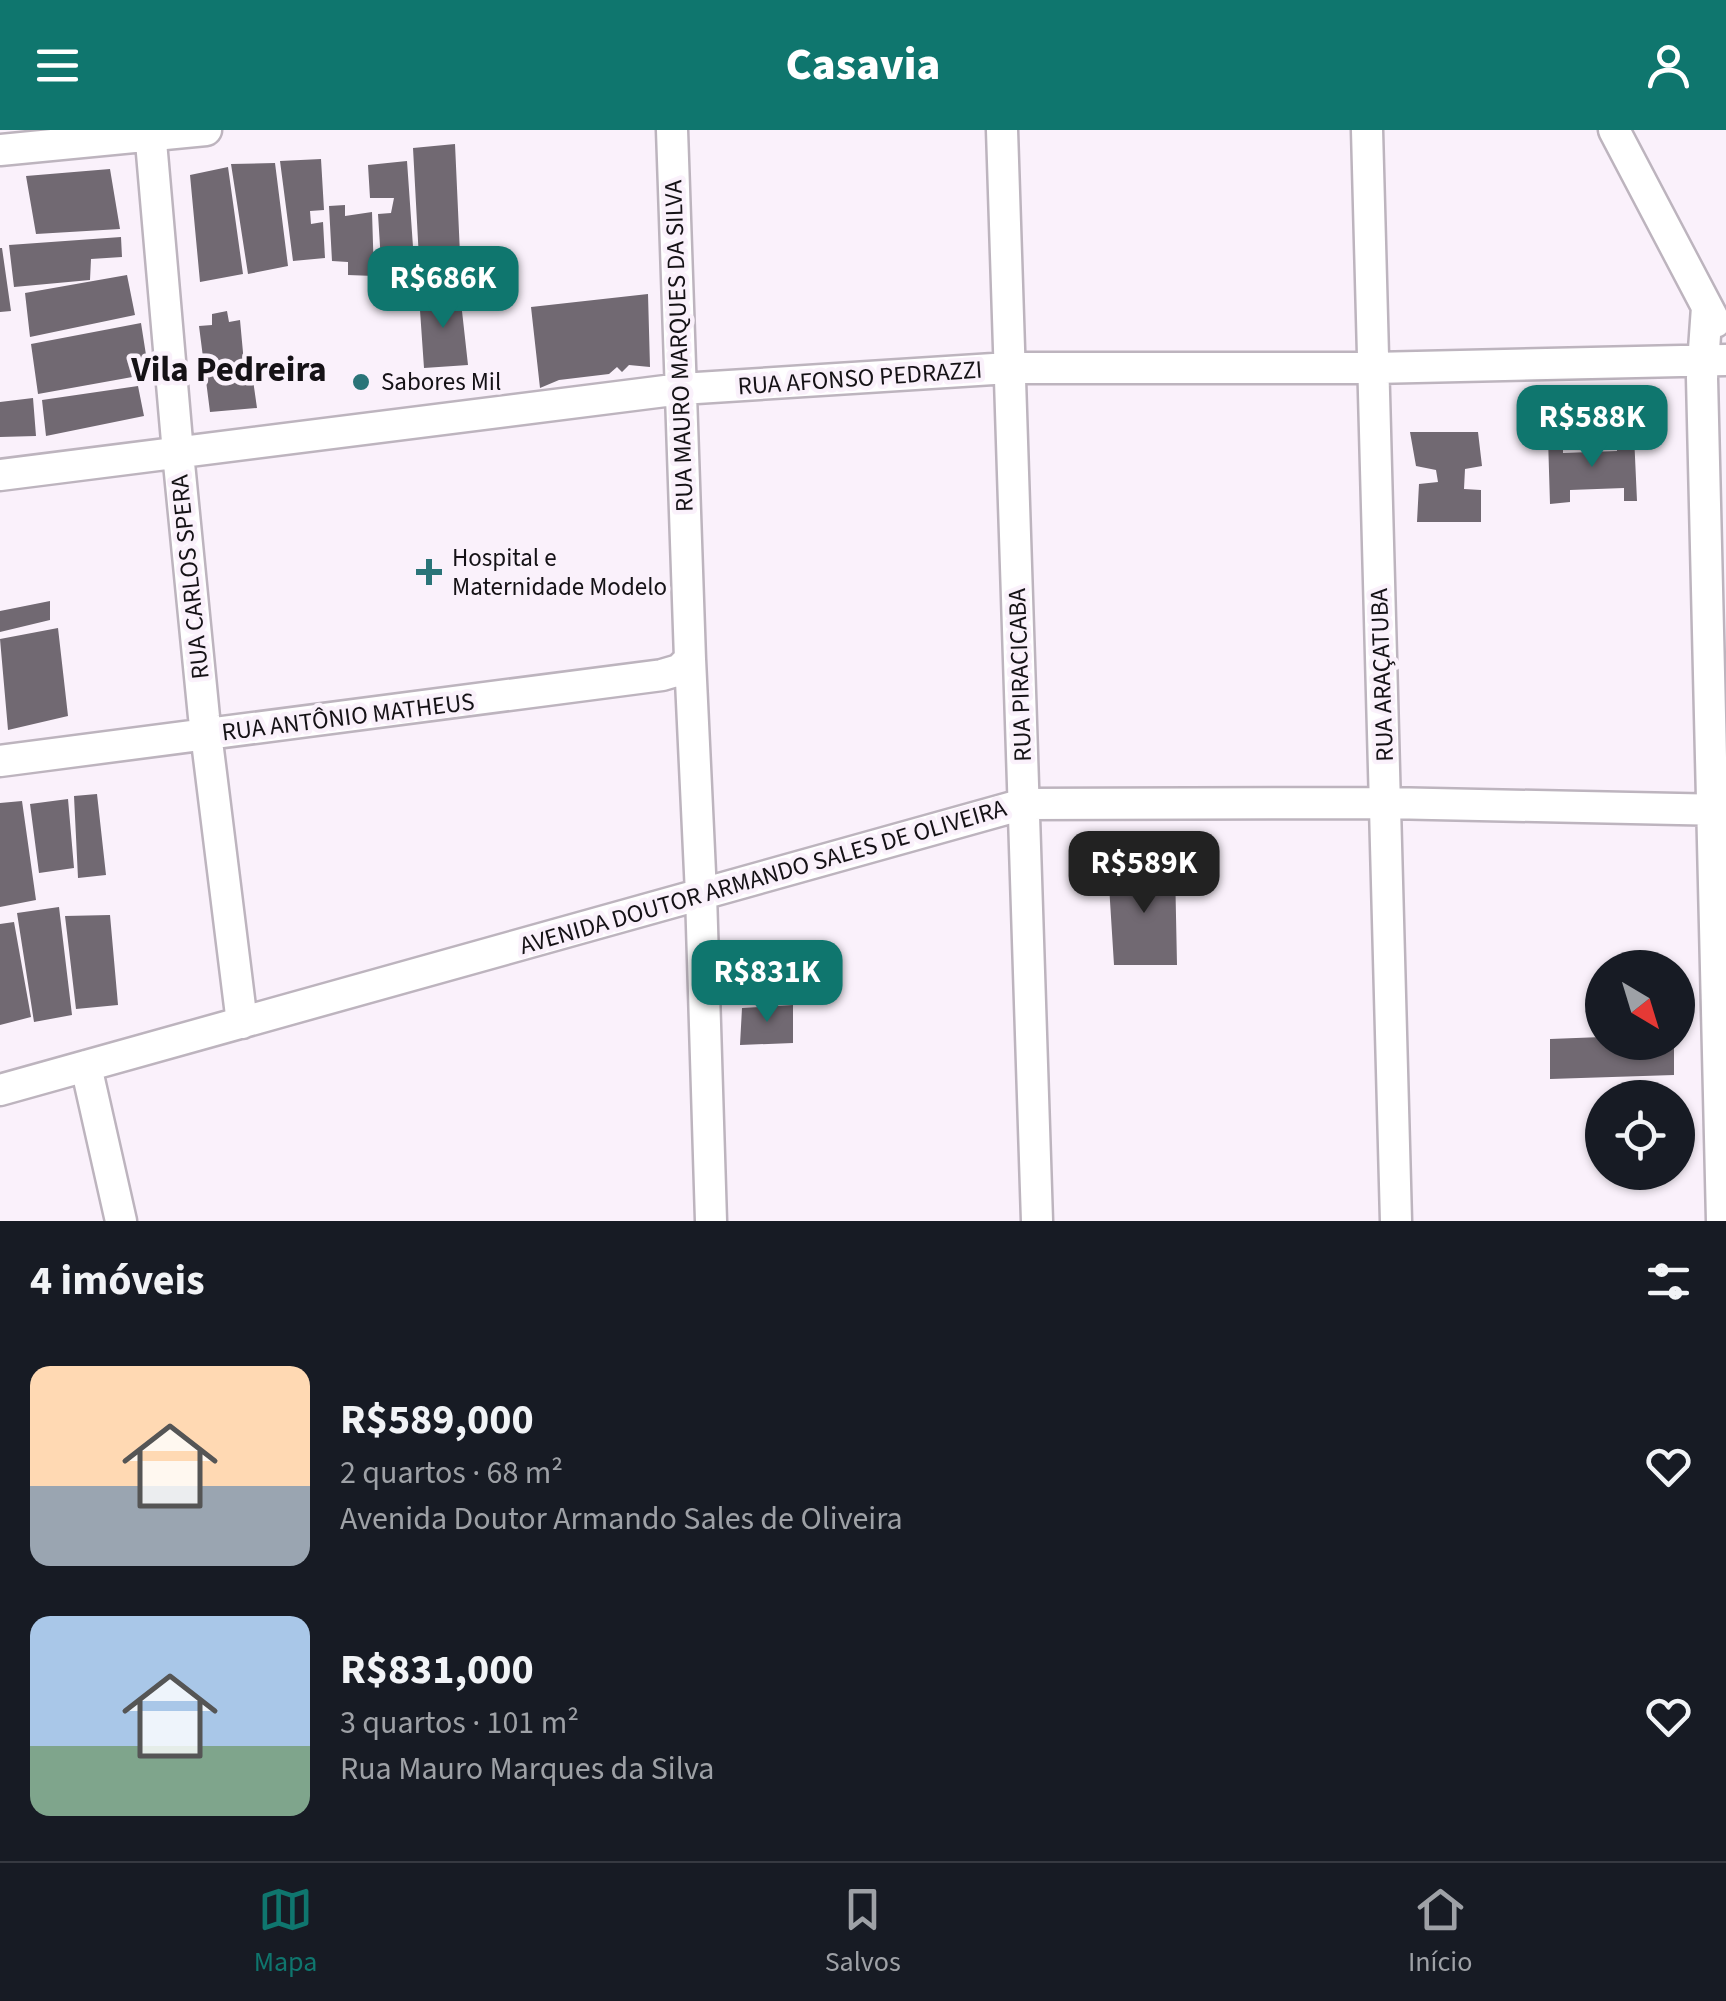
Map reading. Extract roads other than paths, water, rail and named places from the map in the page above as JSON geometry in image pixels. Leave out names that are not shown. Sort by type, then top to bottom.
[{"type":"street","points":[[0,150],[206,130]]},
{"type":"street","name":"RUA MAURO MARQUES DA SILVA","points":[[672,130],[711,1221]]},
{"type":"street","name":"RUA PIRACICABA","points":[[1002,130],[1037,1221]]},
{"type":"street","name":"RUA ARAÇATUBA","points":[[1367,130],[1396,1221]]},
{"type":"street","points":[[1614,130],[1707,307],[1718,355],[1722,1221]]},
{"type":"street","name":"RUA CARLOS SPERA","points":[[150,133],[206,735],[242,1023]]},
{"type":"street","name":"RUA AFONSO PEDRAZZI","points":[[0,475],[681,388],[1009,368],[1373,368],[1718,355]]},
{"type":"street","name":"RUA ANTÔNIO MATHEUS","points":[[0,762],[662,676],[680,670],[690,659]]},
{"type":"street","name":"AVENIDA DOUTOR ARMANDO SALES DE OLIVEIRA","points":[[0,1090],[1024,804],[1386,803],[1719,810]]},
{"type":"street","points":[[86,1066],[121,1221]]},
{"type":"place","name":"Sabores Mil","points":[[361,382]]},
{"type":"place","name":"Hospital e Maternidade Modelo","points":[[429,572]]},
{"type":"district","name":"Vila Pedreira","points":[[229,370]]}]
